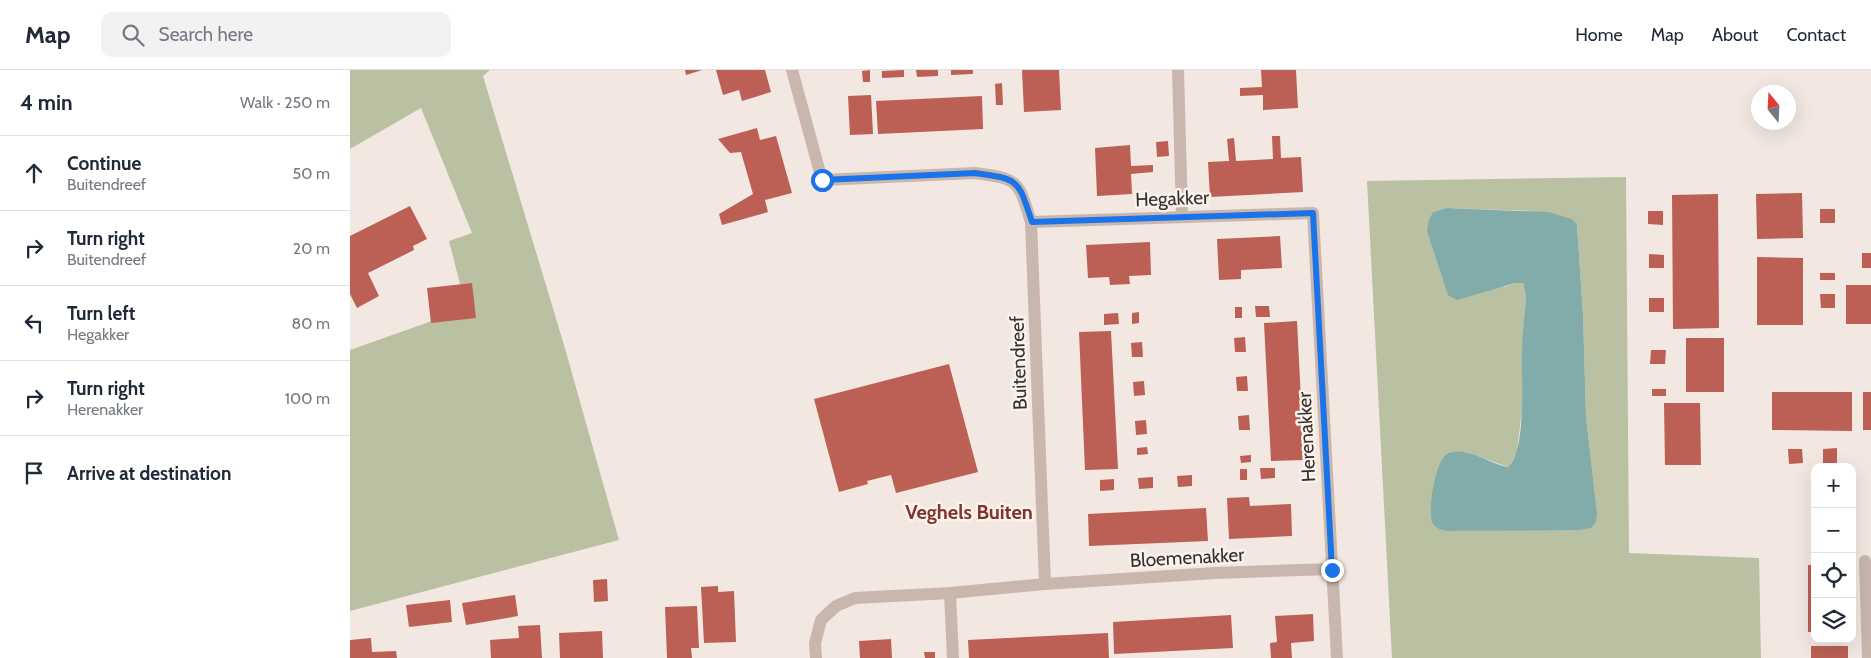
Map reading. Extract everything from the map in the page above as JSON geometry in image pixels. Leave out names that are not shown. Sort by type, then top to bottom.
[{"type":"street","name":"Buitendreef","points":[[792,70],[822,180],[975,173],[1000,176],[1014,182],[1022,194],[1032,222],[1045,584]]},
{"type":"street","points":[[1178,70],[1182,216]]},
{"type":"street","name":"Hegakker","points":[[1032,222],[1313,213]]},
{"type":"street","name":"Herenakker","points":[[1313,213],[1337,658]]},
{"type":"street","points":[[1865,561],[1868,658]]},
{"type":"street","name":"Bloemenakker","points":[[1045,584],[1215,573],[1332,570]]},
{"type":"street","points":[[816,658],[815,643],[821,620],[836,606],[855,598],[950,593],[1045,584]]},
{"type":"street","points":[[950,593],[953,658]]},
{"type":"green space","points":[[350,70],[490,70],[483,76],[564,345],[619,540],[350,611],[350,350],[429,322],[467,311],[449,241],[472,233],[421,108],[350,149]]},
{"type":"green space","points":[[1626,177],[1629,553],[1759,558],[1761,658],[1392,658],[1367,181]],"holes":[[[1447,208],[1531,211],[1577,225],[1583,314],[1586,417],[1597,512],[1465,531],[1447,531],[1449,453],[1466,452],[1508,467],[1517,451],[1522,410],[1522,352],[1526,295],[1523,283],[1515,283],[1504,287],[1433,212]]]},
{"type":"water","points":[[1447,208],[1548,212],[1572,219],[1577,225],[1583,314],[1586,417],[1597,512],[1596,522],[1591,528],[1580,530],[1447,531],[1438,528],[1432,522],[1431,506],[1434,484],[1436,474],[1444,457],[1456,451],[1464,452],[1508,467],[1514,458],[1518,446],[1522,413],[1522,346],[1526,295],[1523,283],[1515,283],[1457,300],[1448,295],[1427,231],[1433,212]]},
{"type":"building","points":[[685,70],[702,70],[686,75]]},
{"type":"building","points":[[716,70],[765,70],[771,92],[742,101],[739,90],[723,95]]},
{"type":"building","points":[[870,70],[870,82],[863,82],[862,71]]},
{"type":"building","points":[[904,70],[904,77],[882,78],[882,71]]},
{"type":"building","points":[[916,70],[938,70],[938,76],[917,77]]},
{"type":"building","points":[[951,70],[973,70],[973,74],[951,75]]},
{"type":"building","points":[[1022,70],[1059,70],[1061,110],[1024,112]]},
{"type":"building","points":[[1261,70],[1296,70],[1298,108],[1263,110],[1263,95],[1240,96],[1240,88],[1262,87]]},
{"type":"building","points":[[1002,83],[1003,105],[996,105],[995,84]]},
{"type":"building","points":[[871,95],[873,134],[850,135],[848,96]]},
{"type":"building","points":[[982,96],[983,129],[878,134],[876,101]]},
{"type":"building","points":[[757,128],[760,140],[776,136],[792,193],[765,200],[768,212],[722,225],[719,214],[753,194],[741,152],[730,153],[718,139]]},
{"type":"building","points":[[1272,136],[1280,136],[1281,158],[1301,157],[1303,192],[1210,197],[1208,162],[1229,161],[1227,139],[1234,138],[1236,161],[1273,159]]},
{"type":"building","points":[[1168,141],[1169,156],[1157,157],[1156,142]]},
{"type":"building","points":[[1130,145],[1131,166],[1153,165],[1153,172],[1131,174],[1132,194],[1097,196],[1095,148]]},
{"type":"building","points":[[1802,193],[1803,238],[1757,239],[1756,194]]},
{"type":"building","points":[[1718,194],[1719,328],[1673,329],[1672,195]]},
{"type":"building","points":[[410,206],[427,239],[413,246],[414,250],[368,273],[379,296],[357,308],[350,294],[350,236]]},
{"type":"building","points":[[1820,209],[1835,209],[1835,223],[1820,223]]},
{"type":"building","points":[[1648,211],[1663,211],[1663,225],[1648,224]]},
{"type":"building","points":[[1280,236],[1282,268],[1241,270],[1241,279],[1219,280],[1217,239]]},
{"type":"building","points":[[1150,242],[1151,275],[1129,276],[1130,284],[1110,285],[1109,277],[1088,278],[1086,245]]},
{"type":"building","points":[[1862,253],[1871,253],[1871,268],[1862,268]]},
{"type":"building","points":[[1649,254],[1664,255],[1664,268],[1649,268]]},
{"type":"building","points":[[1757,257],[1803,258],[1803,325],[1757,325]]},
{"type":"building","points":[[1820,273],[1835,273],[1835,280],[1820,280]]},
{"type":"building","points":[[472,283],[476,318],[431,323],[427,288]]},
{"type":"building","points":[[1846,285],[1871,285],[1871,324],[1846,324]]},
{"type":"building","points":[[1820,294],[1835,294],[1835,308],[1821,308]]},
{"type":"building","points":[[1649,298],[1664,298],[1664,312],[1649,312]]},
{"type":"building","points":[[1255,306],[1269,306],[1270,317],[1256,317]]},
{"type":"building","points":[[1235,307],[1242,307],[1242,318],[1235,318]]},
{"type":"building","points":[[1139,312],[1139,323],[1132,324],[1132,313]]},
{"type":"building","points":[[1118,313],[1119,324],[1104,325],[1104,314]]},
{"type":"building","points":[[1297,321],[1304,460],[1271,461],[1264,323]]},
{"type":"building","points":[[1111,331],[1118,469],[1085,470],[1079,332]]},
{"type":"building","points":[[1245,337],[1246,352],[1235,352],[1234,338]]},
{"type":"building","points":[[1686,338],[1724,338],[1724,392],[1686,392]]},
{"type":"building","points":[[1142,342],[1143,357],[1132,357],[1131,343]]},
{"type":"building","points":[[1651,350],[1666,350],[1665,364],[1650,364]]},
{"type":"building","points":[[949,364],[978,472],[896,493],[891,475],[867,481],[868,484],[839,492],[814,399]]},
{"type":"building","points":[[1247,376],[1248,391],[1237,391],[1236,377]]},
{"type":"building","points":[[1144,381],[1145,395],[1134,396],[1133,382]]},
{"type":"building","points":[[1652,389],[1666,389],[1666,396],[1652,396]]},
{"type":"building","points":[[1772,392],[1852,392],[1852,431],[1772,430]]},
{"type":"building","points":[[1863,392],[1871,392],[1871,430],[1863,430]]},
{"type":"building","points":[[1664,403],[1700,403],[1701,465],[1665,465]]},
{"type":"building","points":[[1249,415],[1250,430],[1239,430],[1238,416]]},
{"type":"building","points":[[1146,420],[1147,434],[1136,435],[1135,421]]},
{"type":"building","points":[[1147,447],[1148,454],[1137,455],[1137,448]]},
{"type":"building","points":[[1837,448],[1837,463],[1823,463],[1823,449]]},
{"type":"building","points":[[1788,449],[1802,449],[1803,463],[1789,464]]},
{"type":"building","points":[[1251,455],[1251,462],[1241,463],[1240,456]]},
{"type":"building","points":[[1260,468],[1275,468],[1275,478],[1261,479]]},
{"type":"building","points":[[1240,469],[1247,469],[1247,480],[1240,480]]},
{"type":"building","points":[[1192,475],[1192,486],[1178,487],[1177,476]]},
{"type":"building","points":[[1153,477],[1153,488],[1139,489],[1138,478]]},
{"type":"building","points":[[1114,479],[1114,490],[1100,491],[1100,480]]},
{"type":"building","points":[[1249,497],[1250,506],[1291,504],[1292,536],[1229,539],[1227,498]]},
{"type":"building","points":[[1206,508],[1208,541],[1089,546],[1088,514]]},
{"type":"building","points":[[1808,565],[1811,565],[1811,632],[1808,632]]},
{"type":"building","points":[[607,579],[608,601],[594,602],[593,580]]},
{"type":"building","points":[[718,586],[718,592],[734,591],[736,642],[704,643],[701,587]]},
{"type":"building","points":[[515,595],[518,616],[466,625],[462,603]]},
{"type":"building","points":[[450,600],[452,622],[409,627],[406,605]]},
{"type":"building","points":[[697,606],[699,648],[691,648],[692,658],[667,658],[665,607]]},
{"type":"building","points":[[1313,614],[1314,641],[1291,643],[1292,658],[1271,658],[1270,643],[1277,642],[1275,616]]},
{"type":"building","points":[[1231,615],[1233,648],[1114,654],[1113,622]]},
{"type":"building","points":[[540,625],[542,658],[491,658],[490,640],[519,638],[518,626]]},
{"type":"building","points":[[602,631],[603,658],[560,658],[559,633]]},
{"type":"building","points":[[1108,633],[1109,658],[969,658],[968,640]]},
{"type":"building","points":[[371,638],[372,652],[396,651],[397,658],[350,658],[350,640]]},
{"type":"building","points":[[891,639],[892,658],[860,658],[859,641]]},
{"type":"building","points":[[1811,646],[1848,646],[1848,658],[1811,658]]},
{"type":"building","points":[[924,652],[935,652],[935,658],[925,658]]},
{"type":"district","name":"Veghels Buiten","points":[[969,512]]},
{"type":"route","points":[[822,180],[975,173],[1000,176],[1014,182],[1022,194],[1032,222],[1313,213],[1332,570]]}]
